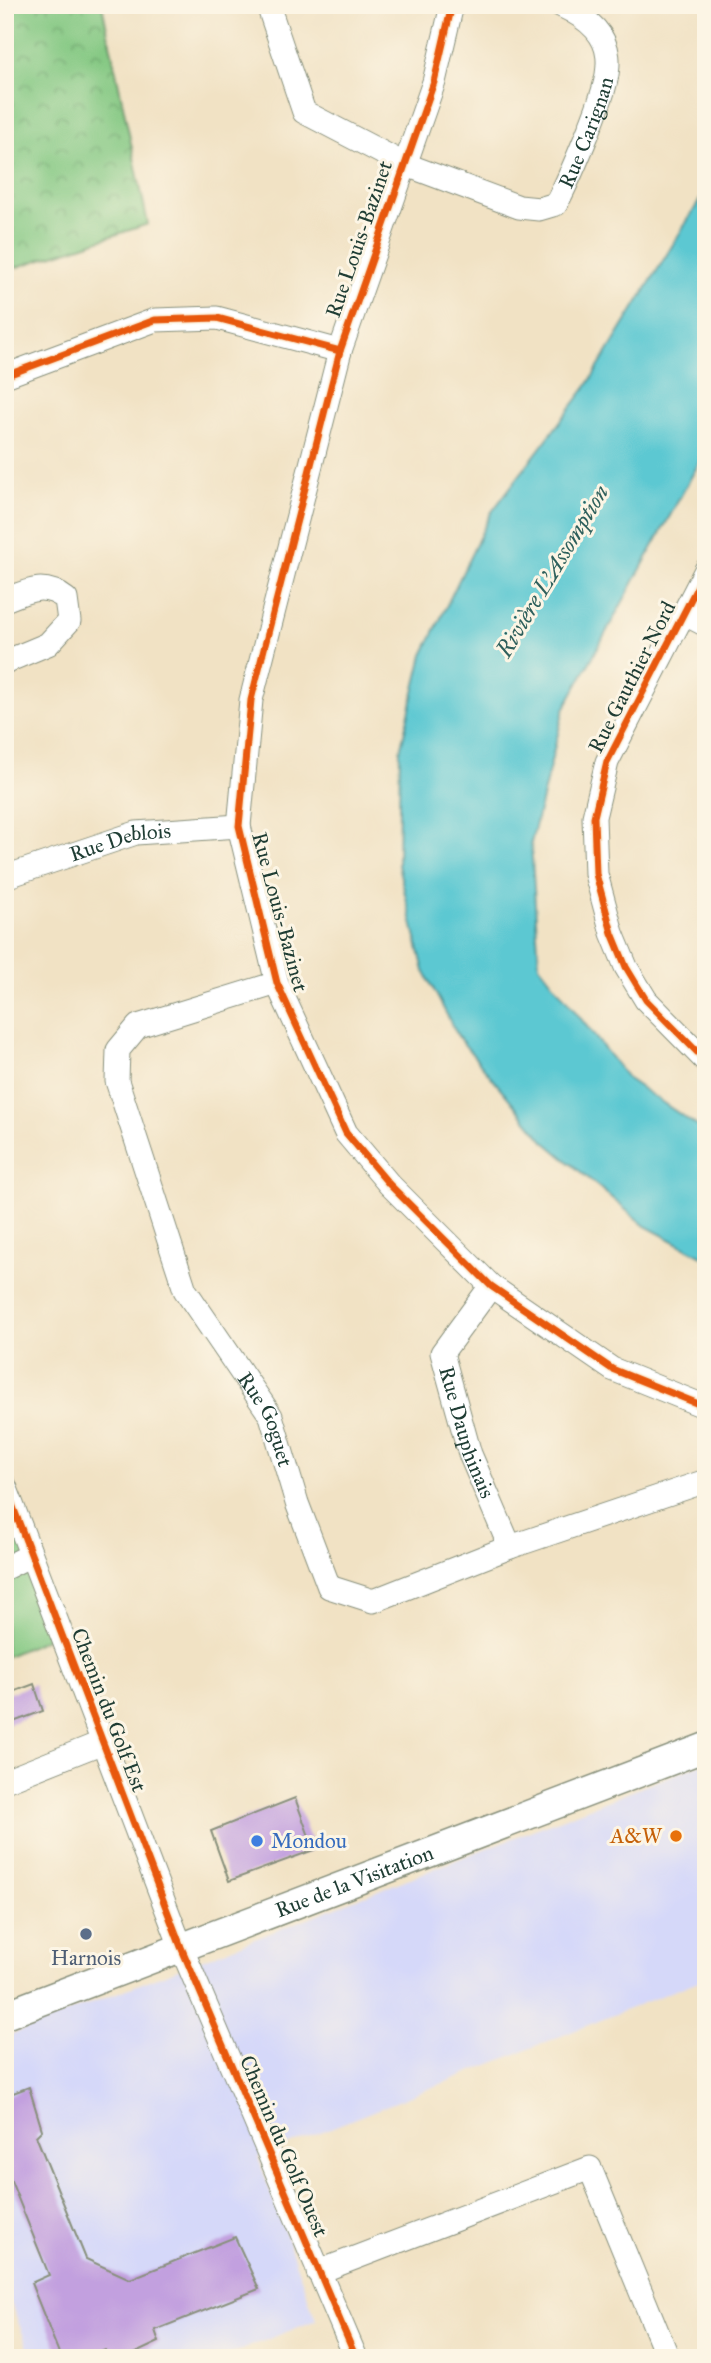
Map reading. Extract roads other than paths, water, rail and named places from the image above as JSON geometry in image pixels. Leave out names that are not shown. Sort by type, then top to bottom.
[{"type":"main road","name":"Rue de la Visitation","points":[[5,2015],[706,1747]]},
{"type":"street","points":[[268,5],[304,112],[404,164]]},
{"type":"street","name":"Rue Louis-Bazinet","points":[[452,5],[434,82],[340,351],[251,700],[239,827],[277,983],[346,1133],[389,1184],[491,1286],[612,1369],[706,1407]]},
{"type":"street","name":"Rue Carignan","points":[[404,164],[519,207],[539,209],[556,204],[567,185],[607,84],[611,63],[600,34],[584,16],[560,5]]},
{"type":"street","points":[[5,376],[155,320],[217,318],[340,351]]},
{"type":"street","name":"Rue Gauthier Nord","points":[[706,570],[607,762],[594,817],[596,874],[612,933],[626,967],[646,1000],[706,1061]]},
{"type":"street","points":[[5,600],[29,590],[52,589],[66,599],[69,621],[47,644],[5,662]]},
{"type":"street","points":[[684,613],[706,625]]},
{"type":"street","name":"Rue Deblois","points":[[5,877],[136,833],[239,827]]},
{"type":"street","name":"Rue Goguet","points":[[277,983],[138,1026],[118,1050],[117,1081],[185,1290],[271,1416],[297,1503],[329,1587],[373,1601],[510,1547],[706,1481]]},
{"type":"street","name":"Rue Dauphinais","points":[[491,1286],[442,1353],[470,1454],[510,1547]]},
{"type":"street","name":"Chemin du Golf Est","points":[[5,1486],[181,1947]]},
{"type":"street","points":[[5,1568],[31,1555]]},
{"type":"street","points":[[5,1780],[103,1742]]},
{"type":"street","name":"Chemin du Golf Ouest","points":[[181,1947],[356,2358]]},
{"type":"street","points":[[318,2272],[590,2168],[668,2358]]},
{"type":"water","name":"Rivière L'Assomption","points":[[706,190],[706,450],[564,709],[531,843],[539,965],[628,1079],[706,1132],[706,1258],[645,1226],[544,1141],[459,1038],[424,971],[398,865],[400,751],[423,655],[491,513],[587,386]]},
{"type":"place","name":"A&W","points":[[676,1836]]},
{"type":"place","name":"Mondou","points":[[257,1841]]},
{"type":"place","name":"Harnois","points":[[86,1934]]}]
